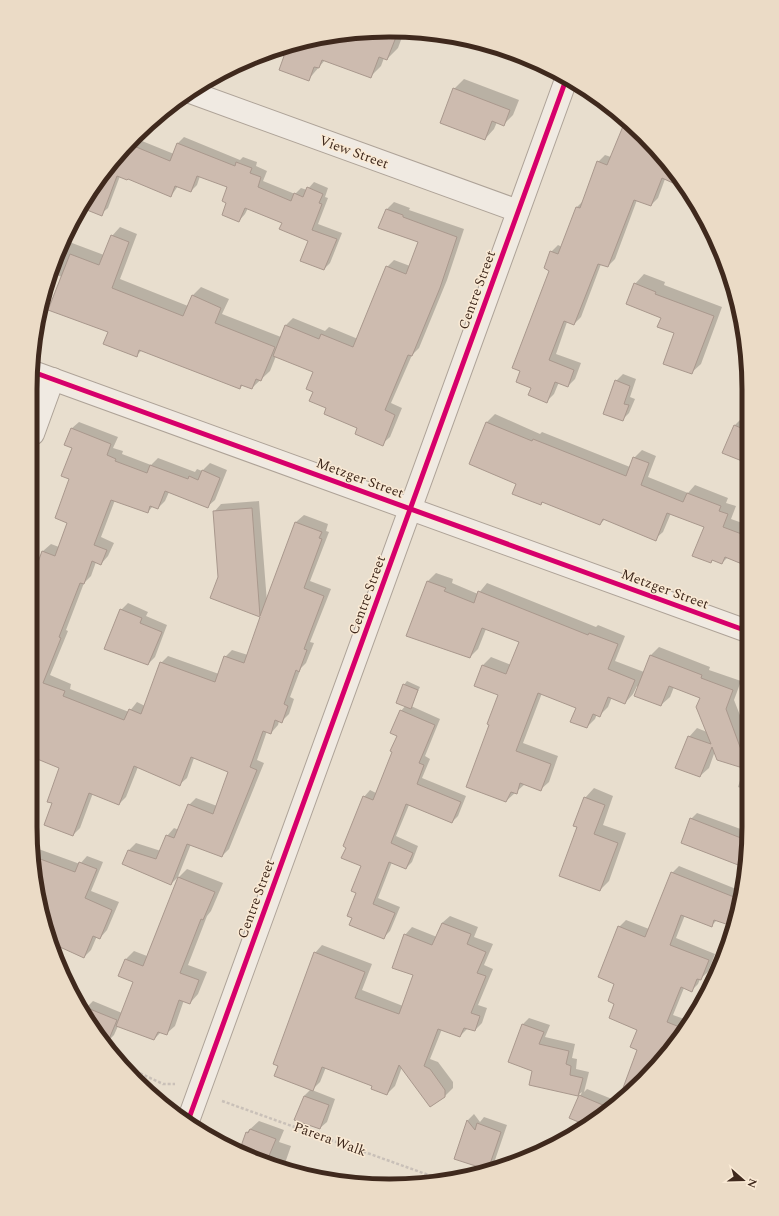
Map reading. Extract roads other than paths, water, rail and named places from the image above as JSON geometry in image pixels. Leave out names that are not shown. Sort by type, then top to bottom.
[{"type":"street","name":"Centre Street","points":[[190,1117],[565,83]]},
{"type":"street","name":"View Street","points":[[197,94],[518,211]]},
{"type":"street","name":"Metzger Street","points":[[43,375],[742,629]]},
{"type":"street","points":[[37,407],[43,375]]}]
